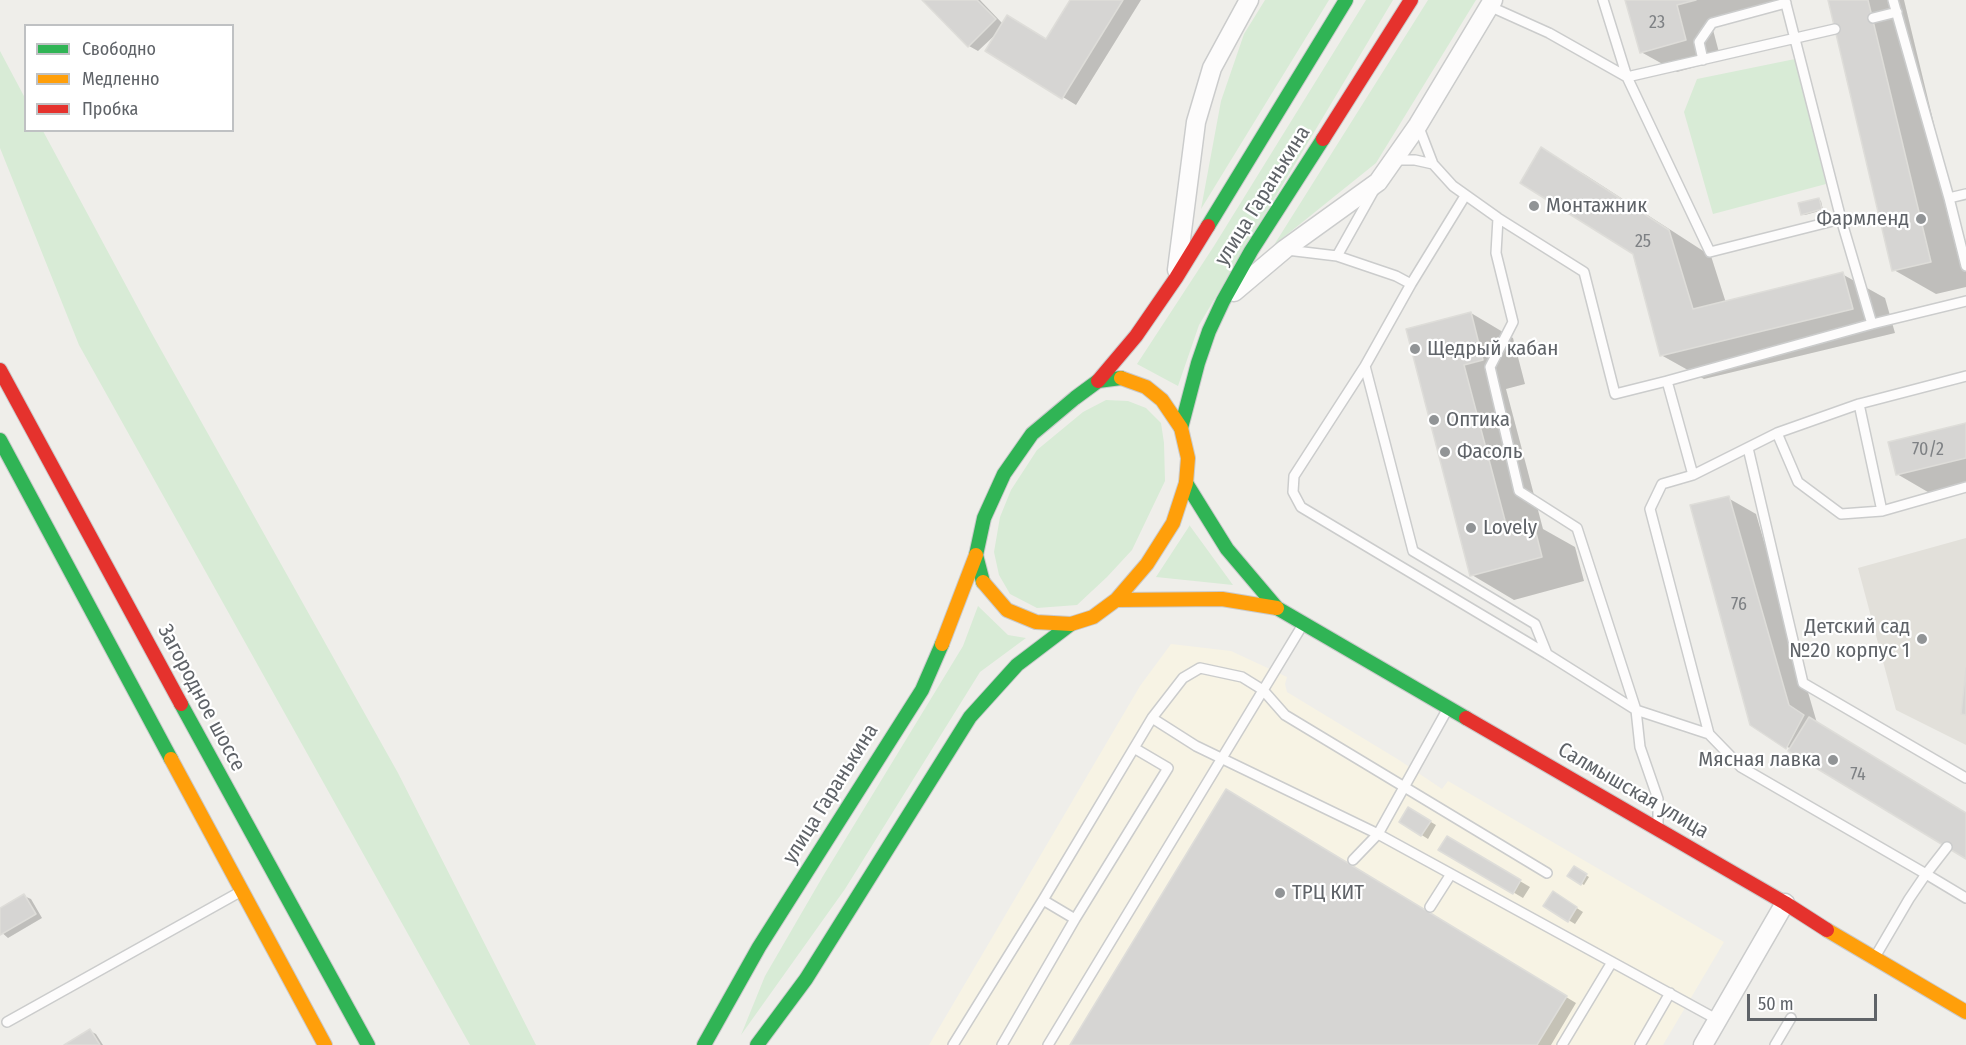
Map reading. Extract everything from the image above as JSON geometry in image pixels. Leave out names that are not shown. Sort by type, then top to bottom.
[{"type":"main road","name":"улица Гаранькина","points":[[704,1045],[759,947],[922,690],[953,619],[976,555],[984,518],[1004,474],[1032,434],[1098,381],[1136,336],[1176,278],[1346,0]]},
{"type":"main road","name":"улица Гаранькина","points":[[1181,428],[1198,363],[1223,301],[1251,251],[1411,0]]},
{"type":"main road","name":"Загородное шоссе","points":[[0,370],[368,1045]]},
{"type":"main road","points":[[757,1045],[806,979],[970,717],[1017,665],[1071,624],[1093,617],[1116,600],[1147,564],[1173,523],[1186,483],[1188,458],[1181,428],[1162,400],[1146,387],[1121,378],[1098,381]]},
{"type":"main road","points":[[0,440],[325,1045]]},
{"type":"main road","name":"Салмышская улица","points":[[1186,483],[1227,549],[1277,608],[1785,903],[1874,959],[1966,1012]]},
{"type":"main road","points":[[976,555],[984,585],[1007,610],[1036,622],[1071,624]]},
{"type":"main road","name":"Салмышская улица","points":[[1116,600],[1222,599],[1277,608]]},
{"type":"street","points":[[1176,278],[1196,122],[1212,68],[1236,20],[1249,0]]},
{"type":"street","points":[[1223,301],[1285,249],[1378,182],[1418,125],[1491,3]]},
{"type":"street","points":[[1703,1045],[1785,903]]},
{"type":"lane","points":[[1603,0],[1627,77],[1710,252],[1841,219]]},
{"type":"lane","points":[[1893,0],[1966,266]]},
{"type":"lane","points":[[1703,60],[1699,42],[1712,23],[1786,2],[1841,219],[1872,324]]},
{"type":"lane","points":[[1491,3],[1627,77],[1835,29]]},
{"type":"lane","points":[[1873,18],[1897,12]]},
{"type":"lane","points":[[1418,125],[1433,164],[1453,186],[1498,218],[1584,272],[1615,394],[1872,324],[1966,301]]},
{"type":"lane","points":[[1395,160],[1415,160],[1433,164]]},
{"type":"lane","points":[[1337,256],[1378,182]]},
{"type":"lane","points":[[1949,198],[1966,194]]},
{"type":"lane","points":[[1465,196],[1411,284],[1365,366],[1294,476],[1293,492],[1301,507],[1636,710],[1709,734],[1741,767],[1966,898]]},
{"type":"lane","points":[[1498,218],[1496,253],[1513,322],[1490,367],[1519,491],[1577,528],[1636,710],[1640,747],[1658,799],[1658,830]]},
{"type":"lane","points":[[1285,249],[1337,256],[1396,276],[1411,284]]},
{"type":"lane","points":[[1365,366],[1413,551],[1535,624],[1547,654]]},
{"type":"lane","points":[[1709,734],[1650,509],[1662,484],[1693,476],[1777,432],[1859,404],[1966,376]]},
{"type":"lane","points":[[1666,381],[1693,476]]},
{"type":"lane","points":[[1859,404],[1882,511]]},
{"type":"lane","points":[[1777,432],[1798,482],[1841,514],[1882,511],[1966,487]]},
{"type":"lane","points":[[1748,448],[1803,683],[1966,778]]},
{"type":"lane","points":[[1048,1045],[1304,624]]},
{"type":"lane","points":[[953,1045],[1152,718],[1183,678],[1200,668],[1242,677],[1263,690],[1286,715],[1547,873]]},
{"type":"lane","points":[[1353,860],[1378,834],[1449,706]]},
{"type":"lane","points":[[1152,718],[1196,746],[1378,834],[1718,1020]]},
{"type":"lane","points":[[1002,1045],[1168,768],[1134,748]]},
{"type":"lane","points":[[1874,959],[1909,899],[1947,847]]},
{"type":"lane","points":[[1430,907],[1451,874]]},
{"type":"lane","points":[[7,1022],[243,890]]},
{"type":"lane","points":[[1043,900],[1076,919]]},
{"type":"lane","points":[[1562,1045],[1612,962]]},
{"type":"lane","points":[[1640,1045],[1670,993]]},
{"type":"lane","points":[[1775,1045],[1791,1018]]},
{"type":"shaded area","name":"Детский сад №20 корпус 1","points":[[1966,538],[1966,745],[1896,710],[1858,568]]},
{"type":"shaded area","points":[[1171,644],[1231,651],[1287,677],[1285,684],[1287,692],[1442,789],[1448,781],[1724,942],[1663,1045],[929,1045],[1140,686]]},
{"type":"green space","points":[[1265,0],[1329,0],[1201,209],[1221,101],[1244,34]]},
{"type":"green space","points":[[1366,0],[1393,0],[1199,325],[1178,386],[1137,364],[1214,246]]},
{"type":"green space","points":[[1428,0],[1476,0],[1376,163],[1274,245]]},
{"type":"green space","points":[[0,51],[24,96],[24,132],[44,132],[151,332],[398,773],[536,1045],[470,1045],[79,345],[0,148]]},
{"type":"green space","points":[[1795,59],[1826,184],[1713,214],[1684,112],[1697,79]]},
{"type":"green space","points":[[1106,400],[1128,401],[1146,408],[1161,423],[1165,481],[1132,550],[1107,577],[1077,605],[1037,608],[1010,594],[999,575],[994,552],[1000,517],[1011,490],[1037,450],[1083,412]]},
{"type":"green space","points":[[1190,526],[1233,585],[1156,577]]},
{"type":"green space","points":[[978,606],[1008,635],[1026,638],[980,672],[845,889],[741,1035],[765,976],[963,646]]},
{"type":"building","points":[[922,0],[977,0],[996,19],[968,47]]},
{"type":"building","points":[[1070,0],[1123,0],[1062,99],[985,51],[1007,15],[1046,39]]},
{"type":"building","points":[[1625,0],[1696,0],[1677,5],[1686,40],[1640,53]]},
{"type":"building","points":[[1828,0],[1868,0],[1931,262],[1892,271]]},
{"type":"building","points":[[1541,147],[1669,230],[1693,309],[1843,272],[1853,309],[1660,356],[1633,254],[1520,183]]},
{"type":"building","points":[[1819,198],[1822,209],[1801,215],[1798,203]]},
{"type":"building","points":[[1471,312],[1483,360],[1464,365],[1507,528],[1533,521],[1542,557],[1470,576],[1406,329]]},
{"type":"building","points":[[1966,423],[1966,458],[1896,475],[1888,442]]},
{"type":"building","points":[[1729,496],[1789,705],[1804,715],[1786,749],[1750,725],[1690,505]]},
{"type":"building","points":[[1966,668],[1966,715],[1961,714]]},
{"type":"building","points":[[1809,717],[1966,813],[1966,859],[1788,751]]},
{"type":"building","name":"ТРЦ КИТ","points":[[1226,789],[1567,996],[1537,1045],[1070,1045]]},
{"type":"building","points":[[1408,807],[1431,821],[1421,836],[1399,822]]},
{"type":"building","points":[[1447,836],[1521,880],[1513,894],[1438,850]]},
{"type":"building","points":[[1574,866],[1587,874],[1581,885],[1567,876]]},
{"type":"building","points":[[1553,891],[1577,907],[1568,922],[1543,906]]},
{"type":"building","points":[[24,894],[36,914],[0,935],[0,908]]},
{"type":"building","points":[[90,1029],[100,1045],[64,1045]]},
{"type":"traffic: fast","points":[[1208,226],[1346,0]]},
{"type":"traffic: fast","points":[[1181,428],[1198,363],[1223,301],[1251,251],[1323,139]]},
{"type":"traffic: fast","points":[[983,582],[976,555],[984,518],[1004,474],[1032,434],[1075,398],[1098,381],[1121,378]]},
{"type":"traffic: fast","points":[[0,440],[171,759]]},
{"type":"traffic: fast","points":[[1186,483],[1227,549],[1277,608],[1466,718]]},
{"type":"traffic: fast","points":[[757,1045],[806,979],[970,717],[1017,665],[1071,624]]},
{"type":"traffic: fast","points":[[704,1045],[759,947],[922,690],[942,644]]},
{"type":"traffic: fast","points":[[181,704],[368,1045]]},
{"type":"traffic: slow","points":[[983,582],[1007,610],[1036,622],[1071,624],[1093,617],[1116,600],[1147,564],[1173,523],[1186,483],[1188,458],[1181,428],[1162,400],[1146,387],[1121,378]]},
{"type":"traffic: slow","points":[[942,644],[976,555]]},
{"type":"traffic: slow","points":[[1116,600],[1222,599],[1277,608]]},
{"type":"traffic: slow","points":[[171,759],[325,1045]]},
{"type":"traffic: slow","points":[[1827,930],[1966,1012]]},
{"type":"traffic: jam","points":[[1323,139],[1411,0]]},
{"type":"traffic: jam","points":[[1098,381],[1136,336],[1208,226]]},
{"type":"traffic: jam","points":[[0,370],[181,704]]},
{"type":"traffic: jam","points":[[1466,718],[1785,903],[1827,930]]},
{"type":"place","name":"Монтажник","points":[[1534,206]]},
{"type":"place","name":"Фармленд","points":[[1921,219]]},
{"type":"place","name":"Щедрый кабан","points":[[1415,349]]},
{"type":"place","name":"Оптика","points":[[1434,420]]},
{"type":"place","name":"Фасоль","points":[[1445,452]]},
{"type":"place","name":"Lovely","points":[[1471,528]]},
{"type":"place","name":"Детский сад №20 корпус 1","points":[[1922,639]]},
{"type":"place","name":"Мясная лавка","points":[[1833,760]]},
{"type":"place","name":"ТРЦ КИТ","points":[[1280,893]]}]
